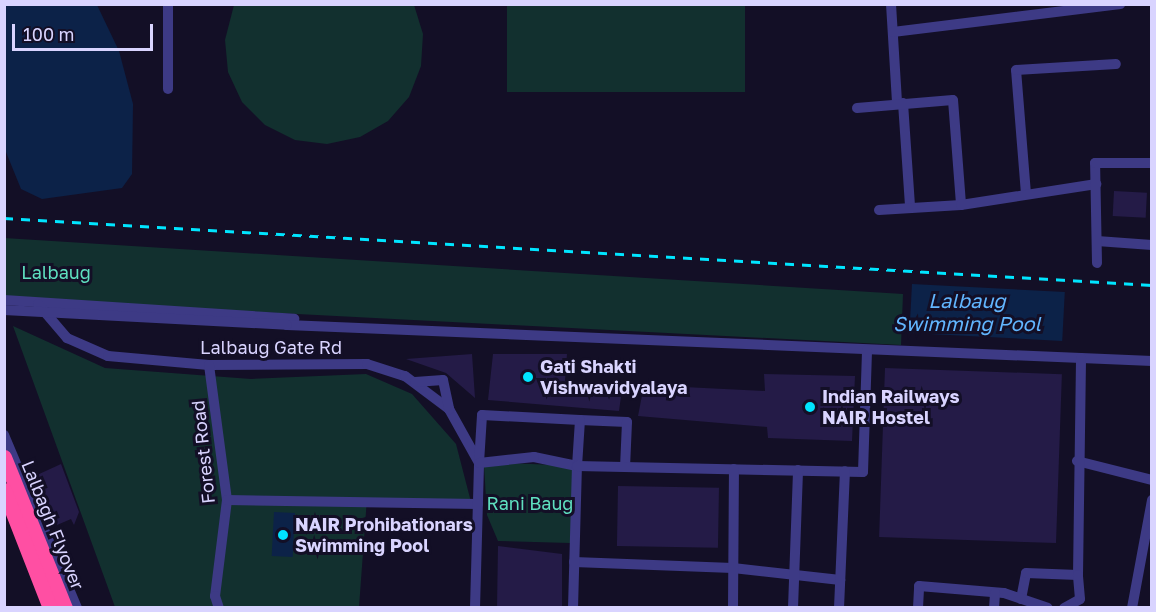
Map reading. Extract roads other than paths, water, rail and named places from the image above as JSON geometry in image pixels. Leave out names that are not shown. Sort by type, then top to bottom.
[{"type":"highway","name":"Lalbagh Flyover","points":[[4,457],[65,608]]},
{"type":"highway","name":"Lalbagh Flyover","points":[[4,490],[49,608]]},
{"type":"street","points":[[168,4],[168,89]]},
{"type":"street","points":[[891,4],[910,206]]},
{"type":"street","points":[[893,32],[1079,7],[1119,4]]},
{"type":"street","points":[[1026,194],[1016,70],[1116,64]]},
{"type":"street","points":[[858,108],[953,100],[961,205]]},
{"type":"street","points":[[1097,263],[1095,163],[1102,160],[1152,163]]},
{"type":"street","points":[[879,210],[910,206],[961,205],[1096,184]]},
{"type":"street","points":[[1097,241],[1152,244]]},
{"type":"street","points":[[4,300],[17,303],[496,335]]},
{"type":"street","points":[[4,309],[17,303]]},
{"type":"street","name":"Lalbaug Gate Rd","points":[[38,304],[67,338],[108,356],[209,364],[367,364],[415,382],[449,409],[479,463]]},
{"type":"street","points":[[4,309],[496,335],[1152,361]]},
{"type":"street","points":[[479,463],[516,456],[559,458],[577,466],[863,472],[867,350]]},
{"type":"street","points":[[1064,608],[1080,599],[1077,461],[1081,358]]},
{"type":"street","name":"Forest Road","points":[[209,364],[227,500],[215,596],[219,608]]},
{"type":"street","points":[[415,382],[442,380],[449,409]]},
{"type":"street","points":[[475,608],[482,415],[627,422],[624,467]]},
{"type":"street","points":[[573,608],[580,420]]},
{"type":"street","points":[[4,435],[77,608]]},
{"type":"street","points":[[1077,461],[1152,480]]},
{"type":"street","points":[[733,608],[734,469]]},
{"type":"street","points":[[793,608],[798,470]]},
{"type":"street","points":[[839,608],[845,471]]},
{"type":"street","points":[[227,500],[478,504]]},
{"type":"street","points":[[1135,607],[1139,560],[1152,500]]},
{"type":"street","points":[[4,508],[49,608]]},
{"type":"street","points":[[1139,560],[1152,563]]},
{"type":"street","points":[[574,562],[733,568],[795,573],[840,580]]},
{"type":"street","points":[[1021,599],[1026,573],[1078,575]]},
{"type":"street","points":[[918,608],[919,586],[995,593],[1048,608]]},
{"type":"street","points":[[994,608],[995,593]]},
{"type":"water","points":[[5,4],[97,5],[119,51],[133,104],[132,174],[122,188],[42,199],[21,189],[6,152]]},
{"type":"water","name":"Lalbaug Swimming Pool","points":[[912,284],[1065,292],[1062,341],[909,333]]},
{"type":"water","name":"NAIR Prohibationars Swimming Pool","points":[[274,512],[295,513],[293,557],[272,556]]},
{"type":"railway","points":[[4,218],[1152,285]]},
{"type":"place","name":"Gati Shakti Vishwavidyalaya","points":[[528,377]]},
{"type":"place","name":"Indian Railways NAIR Hostel","points":[[810,407]]},
{"type":"place","name":"NAIR Prohibationars Swimming Pool","points":[[283,535]]},
{"type":"park label","name":"Lalbaug","points":[[56,272]]},
{"type":"park label","name":"Rani Baug","points":[[530,503]]}]
